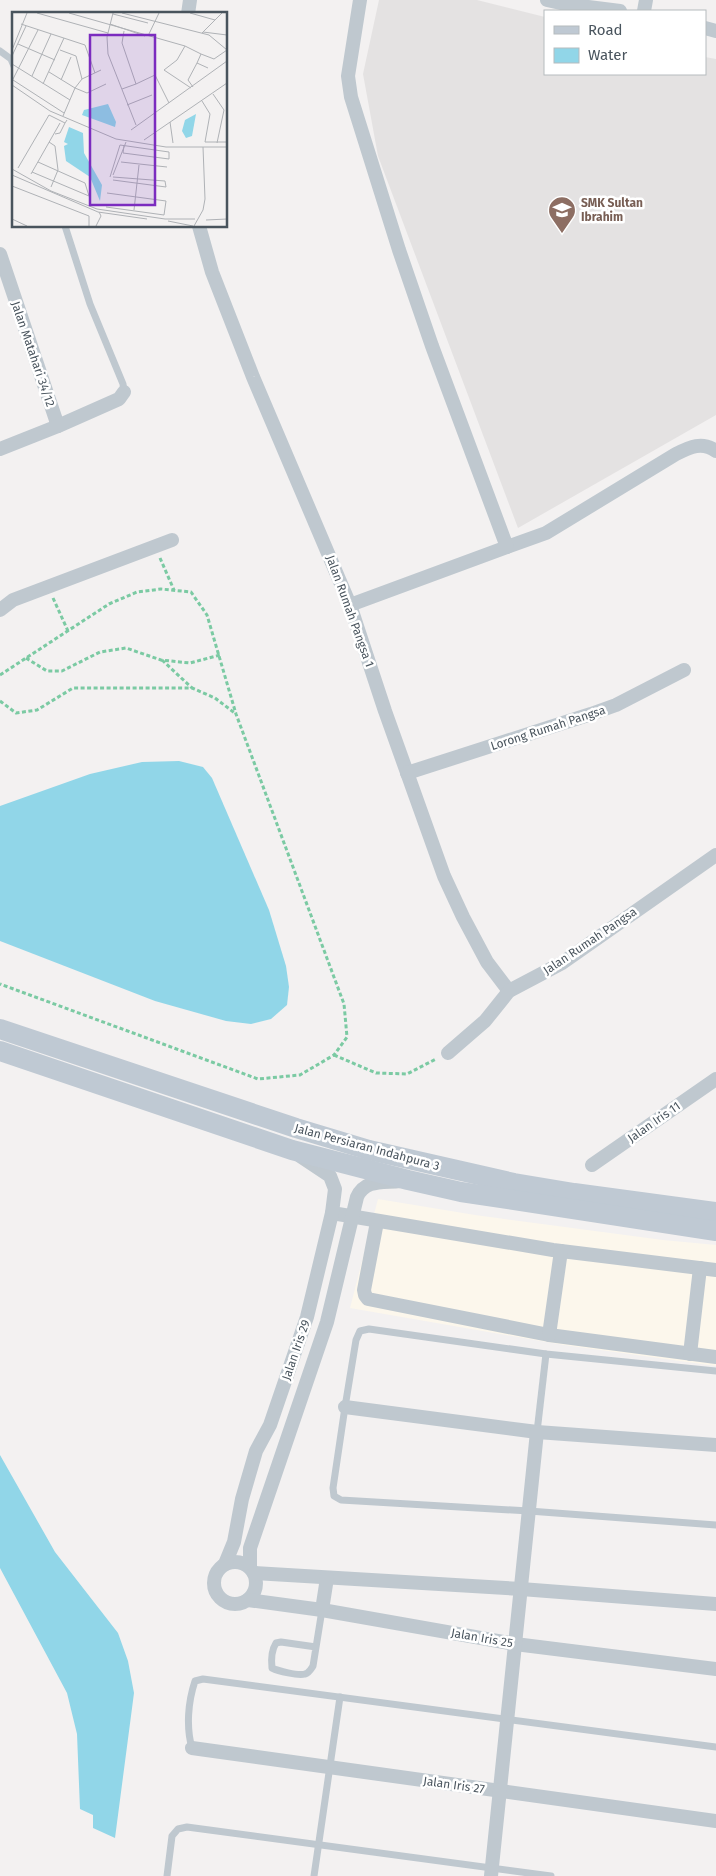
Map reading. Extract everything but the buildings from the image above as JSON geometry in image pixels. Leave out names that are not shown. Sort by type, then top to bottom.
[{"type":"main road","name":"Jalan Persiaran Indahpura 3","points":[[0,1029],[296,1128],[368,1150],[514,1183],[574,1194],[716,1212]]},
{"type":"main road","name":"Jalan Persiaran Indahpura 3","points":[[0,1051],[292,1150],[408,1180],[461,1192],[716,1231]]},
{"type":"street","points":[[360,0],[348,76],[351,97],[402,259],[508,547]]},
{"type":"street","points":[[547,0],[602,5],[617,10]]},
{"type":"street","name":"Jalan Rumah Pangsa 1","points":[[200,228],[212,272],[253,377],[350,605],[407,774],[444,876],[487,962],[509,992]]},
{"type":"street","name":"Jalan Matahari 34/12","points":[[0,254],[58,426]]},
{"type":"street","points":[[0,448],[58,426],[119,399],[124,392]]},
{"type":"street","points":[[350,605],[546,533],[676,454],[700,444],[716,451]]},
{"type":"street","points":[[0,610],[13,600],[172,540]]},
{"type":"street","name":"Lorong Rumah Pangsa","points":[[407,774],[616,705],[684,670]]},
{"type":"street","name":"Jalan Rumah Pangsa","points":[[448,1052],[485,1021],[509,992],[562,963],[716,855]]},
{"type":"street","name":"Jalan Iris 11","points":[[592,1165],[716,1079]]},
{"type":"street","name":"Jalan Iris 29","points":[[225,1564],[234,1542],[242,1499],[256,1451],[270,1424],[307,1317],[332,1213],[335,1189],[330,1176],[292,1150]]},
{"type":"street","name":"Jalan Iris 29","points":[[252,1570],[250,1548],[327,1322],[360,1190],[368,1184],[408,1180]]},
{"type":"street","points":[[332,1213],[377,1222],[561,1251],[716,1270]]},
{"type":"street","points":[[377,1222],[364,1290],[366,1297],[549,1335],[716,1357]]},
{"type":"street","points":[[549,1335],[561,1251]]},
{"type":"street","points":[[690,1354],[700,1268]]},
{"type":"street","points":[[344,1407],[537,1432],[716,1445]]},
{"type":"street","points":[[491,1872],[537,1432]]},
{"type":"street","points":[[252,1570],[256,1585],[255,1591],[248,1600],[234,1604],[227,1602],[217,1594],[214,1588],[215,1574],[225,1564],[233,1561],[242,1562],[252,1570],[327,1578],[521,1588],[716,1604]]},
{"type":"street","points":[[322,1610],[327,1578]]},
{"type":"street","name":"Jalan Iris 25","points":[[248,1600],[322,1610],[515,1644],[716,1669]]},
{"type":"street","name":"Jalan Iris 27","points":[[192,1748],[716,1821]]},
{"type":"lane","points":[[0,51],[12,61]]},
{"type":"lane","points":[[66,228],[90,304],[123,384],[124,392]]},
{"type":"lane","points":[[716,1371],[546,1354],[369,1329],[360,1331],[356,1340],[344,1407],[334,1488],[334,1496],[341,1500],[529,1511],[716,1525]]},
{"type":"lane","points":[[537,1432],[546,1354]]},
{"type":"lane","points":[[316,1647],[276,1643],[272,1648],[272,1668],[278,1671],[304,1674],[310,1671],[313,1666],[322,1610]]},
{"type":"lane","points":[[192,1748],[188,1733],[191,1692],[195,1681],[203,1679],[716,1747]]},
{"type":"lane","points":[[314,1876],[340,1697]]},
{"type":"lane","points":[[167,1876],[172,1836],[178,1829],[187,1827],[319,1845],[491,1872],[550,1876]]},
{"type":"path","points":[[154,546],[174,590]]},
{"type":"path","points":[[48,586],[68,631]]},
{"type":"path","points":[[0,675],[109,604],[136,592],[161,589],[191,592],[207,615],[236,714],[344,1004],[347,1037],[334,1055],[300,1075],[258,1079],[0,984]]},
{"type":"path","points":[[26,658],[47,670],[62,671],[100,652],[126,648],[161,660],[190,664],[220,655]]},
{"type":"path","points":[[161,660],[192,688],[215,698],[236,714]]},
{"type":"path","points":[[0,701],[16,713],[37,710],[73,688],[192,688]]},
{"type":"path","points":[[334,1055],[376,1073],[407,1074],[448,1052]]},
{"type":"shaded area","name":"SMK Sultan Ibrahim","points":[[379,0],[477,0],[544,17],[544,75],[706,75],[706,57],[716,59],[716,415],[518,528],[378,156],[363,74]]},
{"type":"shaded area","points":[[378,1199],[475,1215],[663,1240],[716,1245],[716,1366],[564,1345],[350,1308]]},
{"type":"water","points":[[179,761],[203,767],[212,778],[269,910],[286,966],[289,987],[287,1005],[271,1019],[251,1024],[226,1021],[155,1001],[0,941],[0,806],[90,774],[142,762]]},
{"type":"water","points":[[0,1455],[55,1552],[118,1633],[128,1661],[134,1693],[115,1838],[93,1828],[93,1815],[80,1809],[77,1734],[67,1693],[0,1568]]},
{"type":"place","name":"SMK Sultan Ibrahim","points":[[562,234]]}]
